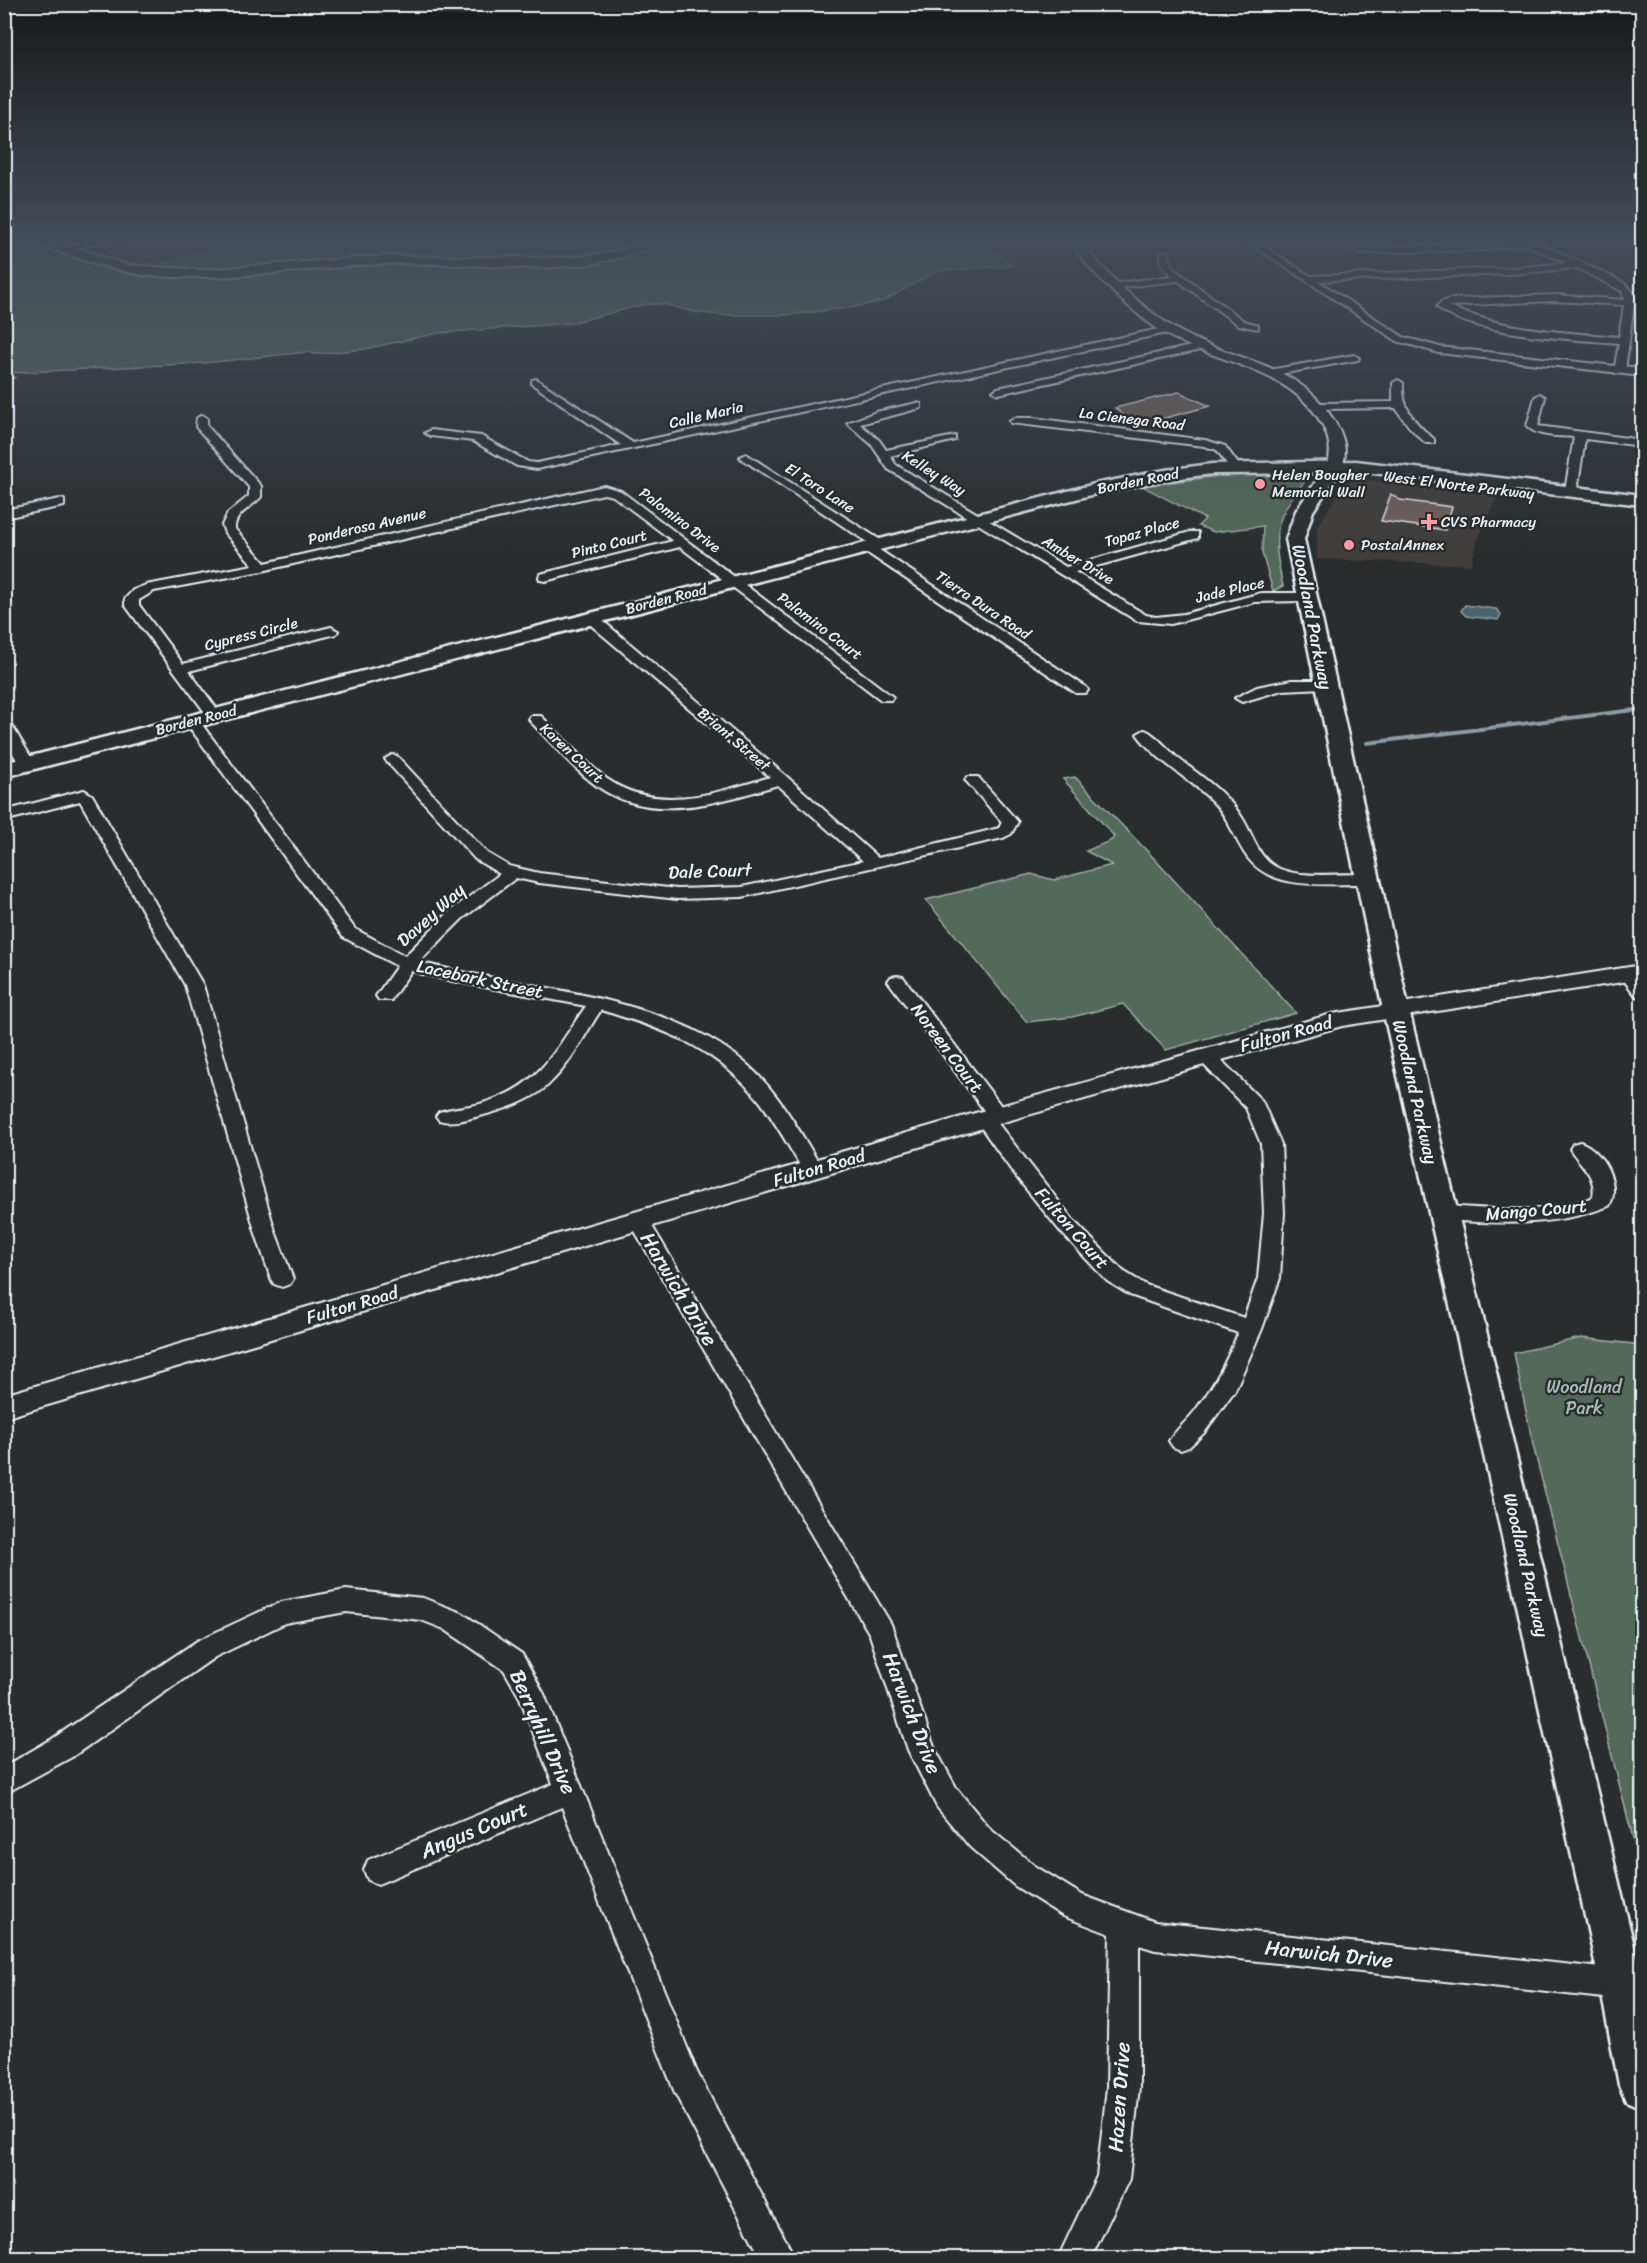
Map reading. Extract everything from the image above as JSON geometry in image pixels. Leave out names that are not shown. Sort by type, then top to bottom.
[{"type":"main road","name":"West El Norte Parkway","points":[[1334,468],[1356,466],[1392,469],[1642,500]]},
{"type":"main road","name":"Borden Road","points":[[4,770],[1126,481],[1235,468],[1334,468]]},
{"type":"main road","name":"West El Norte Parkway","points":[[1334,468],[1642,508]]},
{"type":"main road","name":"Woodland Parkway","points":[[1334,468],[1316,493],[1296,528],[1295,540],[1395,1010],[1622,1985],[1642,2085]]},
{"type":"street","name":"Calle Maria","points":[[431,433],[465,436],[482,441],[519,465],[525,466],[631,447],[1106,344]]},
{"type":"street","points":[[1194,344],[1269,373],[1305,391],[1321,406],[1339,446],[1334,468]]},
{"type":"street","points":[[1415,344],[1439,350],[1642,372]]},
{"type":"street","points":[[1620,370],[1625,344]]},
{"type":"street","points":[[998,391],[1201,347]]},
{"type":"street","points":[[1269,373],[1354,358]]},
{"type":"street","points":[[536,382],[631,447]]},
{"type":"street","points":[[1398,383],[1396,389],[1400,405],[1413,427],[1430,441]]},
{"type":"street","points":[[1540,397],[1532,426],[1535,429],[1642,443]]},
{"type":"street","points":[[1321,406],[1400,405]]},
{"type":"street","name":"Kelley Way","points":[[917,406],[879,414],[852,423],[875,442],[892,467],[979,519]]},
{"type":"street","points":[[202,418],[201,426],[255,486],[255,496],[232,516],[228,525],[229,530],[262,567]]},
{"type":"street","name":"La Cienega Road","points":[[1015,421],[1205,443],[1221,448],[1235,468]]},
{"type":"street","points":[[1571,491],[1580,435]]},
{"type":"street","points":[[883,454],[951,438]]},
{"type":"street","name":"El Toro Lane","points":[[746,457],[872,546]]},
{"type":"street","name":"Ponderosa Avenue","points":[[180,669],[132,605],[132,598],[138,593],[151,588],[262,567],[604,490]]},
{"type":"street","name":"Palomino Drive","points":[[604,490],[617,492],[734,581]]},
{"type":"street","points":[[4,514],[60,503]]},
{"type":"street","name":"Amber Drive","points":[[979,519],[1142,618],[1162,622]]},
{"type":"street","name":"Topaz Place","points":[[1064,571],[1194,535]]},
{"type":"street","name":"Pinto Court","points":[[544,577],[682,543]]},
{"type":"street","name":"Tierra Dura Road","points":[[872,546],[1081,690]]},
{"type":"street","name":"Palomino Court","points":[[734,581],[885,697]]},
{"type":"street","name":"Jade Place","points":[[1162,622],[1176,621],[1254,598],[1306,597]]},
{"type":"street","name":"Briant Street","points":[[591,618],[782,779],[875,863]]},
{"type":"street","name":"Cypress Circle","points":[[180,669],[331,631]]},
{"type":"street","points":[[180,669],[214,716]]},
{"type":"street","points":[[1242,698],[1277,684],[1325,684]]},
{"type":"street","name":"Karen Court","points":[[536,719],[603,783],[624,795],[648,801],[682,803],[710,800],[782,779]]},
{"type":"street","name":"Lacebark Street","points":[[192,721],[349,933],[407,964],[447,975],[597,1003],[667,1024],[695,1038],[726,1058],[761,1090],[813,1170]]},
{"type":"street","points":[[4,724],[27,764]]},
{"type":"street","points":[[1144,734],[1155,748],[1209,789],[1230,811],[1260,865],[1273,872],[1287,875],[1368,879]]},
{"type":"street","name":"Dale Court","points":[[392,759],[481,856],[504,870],[539,878],[677,894],[742,892],[772,887],[997,835],[1005,831],[1010,822],[973,780]]},
{"type":"street","points":[[4,816],[84,795],[194,985],[265,1231],[282,1279]]},
{"type":"street","name":"Davey Way","points":[[385,996],[407,964],[456,915],[513,872]]},
{"type":"street","name":"Fulton Road","points":[[4,1407],[992,1117],[1340,1019],[1638,979]]},
{"type":"street","name":"Noreen Court","points":[[897,981],[992,1117]]},
{"type":"street","points":[[446,1116],[468,1113],[507,1102],[539,1084],[548,1076],[597,1003]]},
{"type":"street","points":[[1180,1441],[1196,1427],[1227,1384],[1251,1329],[1269,1278],[1274,1213],[1271,1144],[1255,1105],[1206,1056]]},
{"type":"street","name":"Fulton Court","points":[[992,1117],[1021,1169],[1067,1226],[1115,1276],[1138,1290],[1251,1329]]},
{"type":"street","name":"Mango Court","points":[[1444,1213],[1507,1216],[1588,1209],[1602,1201],[1606,1190],[1602,1175],[1581,1149]]},
{"type":"street","name":"Harwich Drive","points":[[639,1221],[882,1632],[922,1750],[947,1798],[980,1838],[1025,1876],[1073,1906],[1125,1927],[1155,1936],[1622,1985]]},
{"type":"street","name":"Berryhill Drive","points":[[4,1782],[62,1748],[206,1649],[281,1612],[346,1601],[423,1609],[453,1621],[513,1662],[531,1694],[686,2082],[779,2259]]},
{"type":"street","name":"Angus Court","points":[[378,1870],[569,1791]]},
{"type":"street","name":"Hazen Drive","points":[[1074,2259],[1113,2179],[1123,2087],[1125,1927]]},
{"type":"shaded area","points":[[1348,479],[1497,496],[1478,539],[1471,565],[1317,559],[1317,527]]},
{"type":"green space","points":[[5,344],[390,344],[365,349],[316,354],[307,352],[205,363],[10,373],[15,378],[5,379]]},
{"type":"green space","points":[[1294,474],[1307,479],[1295,493],[1281,517],[1277,554],[1283,586],[1273,591],[1262,553],[1263,526],[1214,532],[1198,526],[1205,519],[1142,486],[1220,476]]},
{"type":"green space","points":[[1075,777],[1150,854],[1296,1013],[1166,1050],[1123,1004],[1072,1017],[1027,1022],[926,900],[1031,874],[1054,880],[1112,865],[1086,851],[1112,840],[1114,836],[1063,779]]},
{"type":"green space","name":"Woodland Park","points":[[1581,1338],[1642,1345],[1642,1874],[1533,1445],[1514,1353]]},
{"type":"water","points":[[1465,605],[1496,609],[1501,614],[1498,620],[1466,616],[1461,611]]},
{"type":"building","points":[[1179,392],[1210,406],[1146,423],[1131,421],[1115,408]]},
{"type":"building","name":"CVS Pharmacy","points":[[1391,494],[1400,500],[1452,507],[1445,530],[1381,521]]},
{"type":"waterway","points":[[1367,743],[1642,709]]},
{"type":"place","name":"Helen Bougher Memorial Wall","points":[[1260,484]]},
{"type":"place","name":"CVS Pharmacy","points":[[1429,522]]},
{"type":"place","name":"PostalAnnex","points":[[1349,545]]}]
